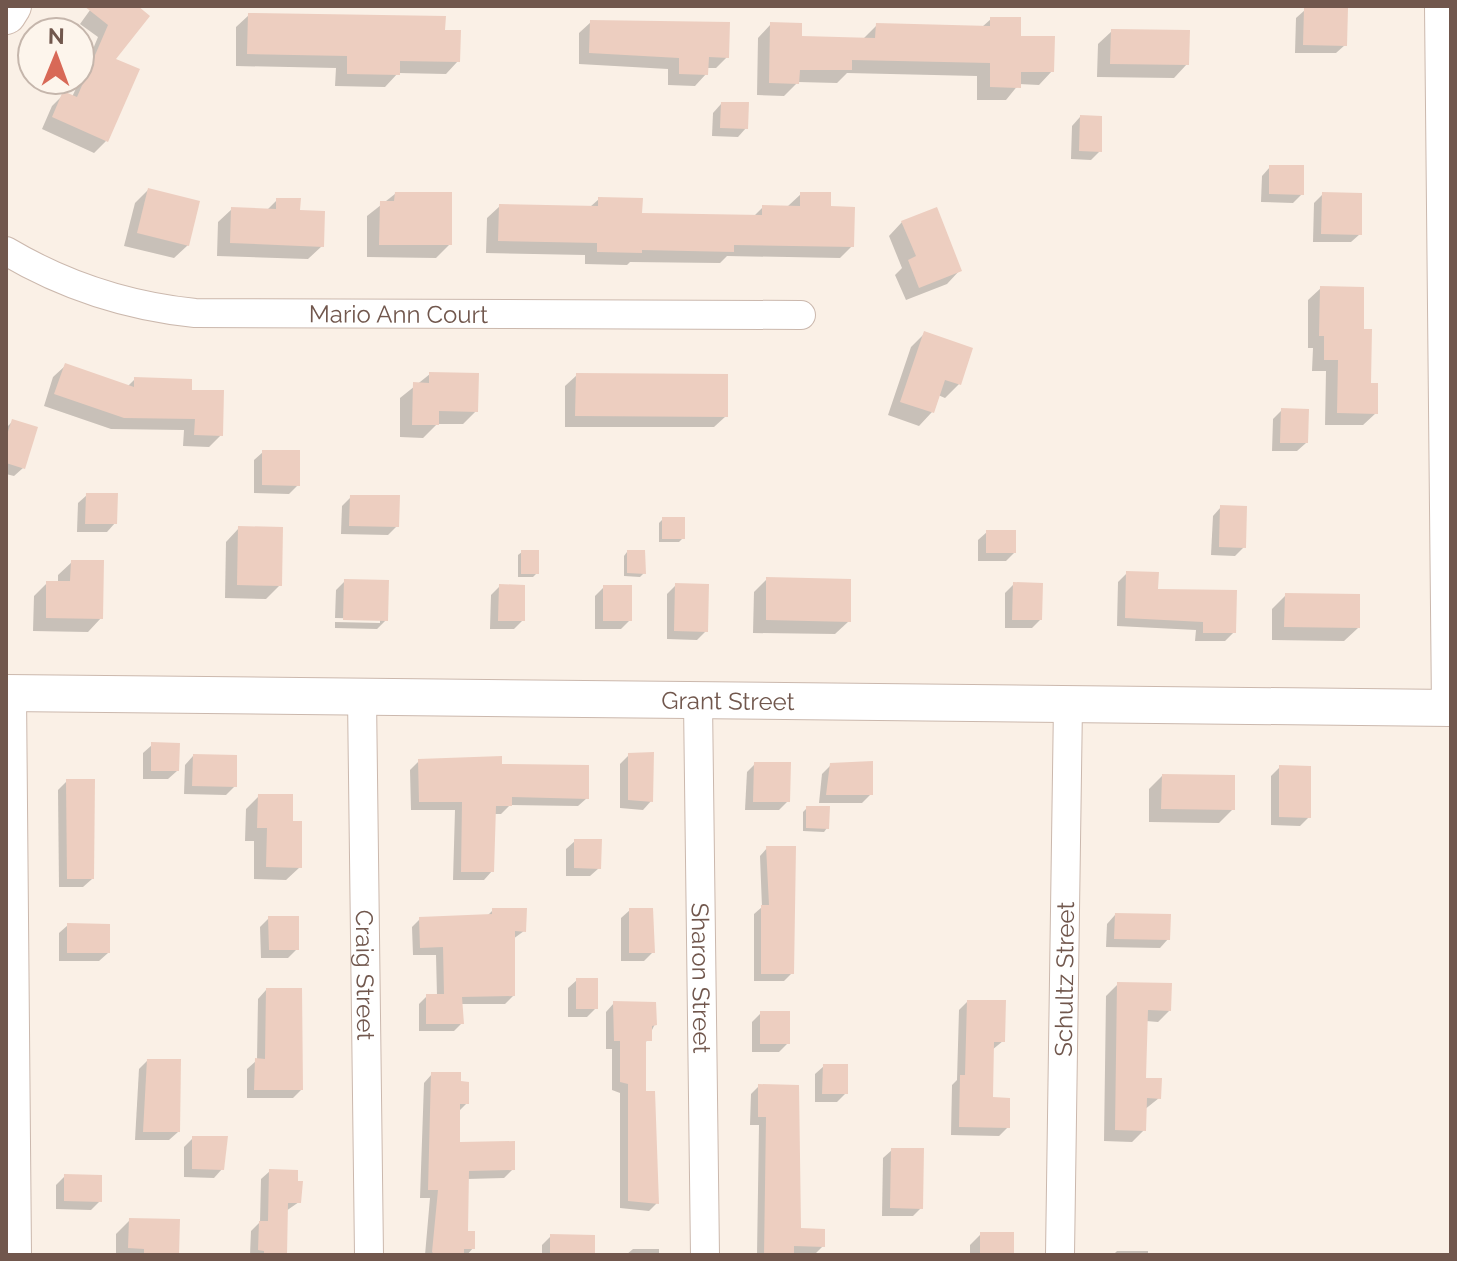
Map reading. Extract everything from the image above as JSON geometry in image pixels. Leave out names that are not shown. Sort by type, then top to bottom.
[{"type":"main road","points":[[6,14],[11,6]]},
{"type":"street","points":[[1443,6],[1451,708]]},
{"type":"street","name":"Mario Ann Court","points":[[6,251],[77,288],[127,302],[195,313],[801,315]]},
{"type":"street","points":[[9,693],[17,1255]]},
{"type":"street","name":"Grant Street","points":[[9,693],[1451,708]]},
{"type":"street","name":"Craig Street","points":[[362,697],[369,1255]]},
{"type":"street","name":"Sharon Street","points":[[698,702],[705,1255]]},
{"type":"street","name":"Schultz Street","points":[[1060,1255],[1068,704]]},
{"type":"building","points":[[84,6],[138,6],[150,16],[116,59],[140,69],[108,142],[52,117],[61,96],[96,96],[96,53],[108,25]]},
{"type":"building","points":[[1304,8],[1348,8],[1347,46],[1303,45]]},
{"type":"building","points":[[248,13],[446,16],[445,30],[461,30],[460,62],[400,61],[400,75],[347,74],[347,56],[247,54]]},
{"type":"building","points":[[990,17],[1021,17],[1021,36],[1055,36],[1054,72],[1021,72],[1021,88],[990,87],[990,63],[852,60],[852,70],[800,70],[799,84],[769,83],[770,22],[802,23],[802,36],[875,38],[876,23],[990,26]]},
{"type":"building","points":[[590,20],[730,22],[729,58],[709,57],[708,75],[679,74],[679,58],[589,53]]},
{"type":"building","points":[[1111,29],[1190,30],[1189,65],[1110,64]]},
{"type":"building","points":[[721,102],[749,102],[748,129],[720,128]]},
{"type":"building","points":[[1080,115],[1102,116],[1102,152],[1079,151]]},
{"type":"building","points":[[1269,165],[1304,165],[1304,195],[1269,194]]},
{"type":"building","points":[[148,188],[200,201],[189,246],[137,233]]},
{"type":"building","points":[[395,192],[452,192],[452,245],[379,245],[380,201],[394,201]]},
{"type":"building","points":[[800,192],[831,192],[831,206],[855,207],[854,247],[734,245],[734,252],[642,250],[642,253],[597,252],[597,243],[498,241],[499,204],[598,206],[598,197],[643,198],[642,213],[762,215],[762,205],[800,206]]},
{"type":"building","points":[[1322,192],[1362,193],[1362,235],[1321,234]]},
{"type":"building","points":[[276,198],[301,198],[300,210],[325,211],[324,247],[230,243],[231,207],[276,209]]},
{"type":"building","points":[[937,207],[962,271],[919,288],[908,260],[916,256],[901,221]]},
{"type":"building","points":[[1320,286],[1364,287],[1364,329],[1372,329],[1371,383],[1378,383],[1378,414],[1337,413],[1338,360],[1324,360],[1324,336],[1319,336]]},
{"type":"building","points":[[924,331],[973,348],[961,385],[945,380],[934,413],[900,402]]},
{"type":"building","points":[[65,363],[134,387],[134,377],[192,379],[192,390],[224,390],[223,436],[194,435],[195,419],[124,418],[54,394]]},
{"type":"building","points":[[429,372],[479,373],[478,412],[439,411],[439,425],[412,425],[413,382],[429,383]]},
{"type":"building","points":[[576,373],[728,374],[728,417],[575,416]]},
{"type":"building","points":[[1281,408],[1309,409],[1308,443],[1280,443]]},
{"type":"building","points":[[12,419],[38,427],[25,469],[6,463],[6,438]]},
{"type":"building","points":[[262,450],[300,450],[300,486],[262,485]]},
{"type":"building","points":[[86,493],[118,493],[117,524],[85,524]]},
{"type":"building","points":[[350,495],[400,495],[399,527],[349,526]]},
{"type":"building","points":[[1220,505],[1247,506],[1246,548],[1219,547]]},
{"type":"building","points":[[662,517],[685,517],[685,539],[662,539]]},
{"type":"building","points":[[238,526],[283,527],[282,586],[237,585]]},
{"type":"building","points":[[986,530],[1016,530],[1016,553],[986,553]]},
{"type":"building","points":[[521,550],[539,550],[539,574],[521,574]]},
{"type":"building","points":[[627,550],[645,550],[646,574],[627,573]]},
{"type":"building","points":[[71,560],[104,560],[103,619],[46,618],[46,581],[70,581]]},
{"type":"building","points":[[1126,571],[1159,572],[1158,589],[1237,590],[1236,633],[1203,633],[1203,622],[1125,618]]},
{"type":"building","points":[[766,577],[851,579],[851,622],[766,620]]},
{"type":"building","points":[[344,579],[389,580],[388,621],[343,620]]},
{"type":"building","points":[[1013,582],[1043,583],[1042,620],[1012,620]]},
{"type":"building","points":[[675,583],[709,584],[708,632],[674,631]]},
{"type":"building","points":[[499,584],[525,585],[525,621],[498,621]]},
{"type":"building","points":[[603,585],[632,585],[632,621],[603,621]]},
{"type":"building","points":[[1285,593],[1360,594],[1360,628],[1284,627]]},
{"type":"building","points":[[151,742],[180,743],[179,771],[151,771]]},
{"type":"building","points":[[654,752],[653,802],[628,800],[628,753]]},
{"type":"building","points":[[193,754],[237,755],[237,787],[192,786]]},
{"type":"building","points":[[502,756],[502,764],[589,765],[589,799],[512,797],[512,806],[496,806],[494,872],[461,872],[462,802],[419,802],[418,759]]},
{"type":"building","points":[[873,761],[873,795],[826,795],[830,763]]},
{"type":"building","points":[[754,762],[791,762],[790,802],[753,802]]},
{"type":"building","points":[[1279,765],[1311,766],[1311,818],[1279,817]]},
{"type":"building","points":[[1162,774],[1235,775],[1235,810],[1161,809]]},
{"type":"building","points":[[66,779],[95,779],[94,879],[67,879]]},
{"type":"building","points":[[258,794],[293,794],[293,821],[302,821],[302,868],[266,867],[267,828],[257,828]]},
{"type":"building","points":[[806,806],[830,806],[829,829],[806,828]]},
{"type":"building","points":[[574,839],[602,839],[601,869],[574,868]]},
{"type":"building","points":[[766,846],[796,846],[794,974],[761,974],[761,905],[769,905]]},
{"type":"building","points":[[492,908],[527,908],[526,932],[515,931],[515,996],[462,997],[464,1024],[426,1024],[426,994],[444,994],[443,947],[420,948],[419,917],[492,914]]},
{"type":"building","points":[[629,908],[653,908],[655,953],[629,953]]},
{"type":"building","points":[[1115,913],[1171,914],[1170,940],[1114,939]]},
{"type":"building","points":[[268,916],[299,916],[299,950],[269,950]]},
{"type":"building","points":[[67,923],[110,924],[110,953],[67,953]]},
{"type":"building","points":[[576,978],[598,978],[598,1009],[576,1009]]},
{"type":"building","points":[[1117,982],[1172,983],[1171,1011],[1148,1010],[1146,1078],[1162,1078],[1161,1099],[1147,1098],[1146,1131],[1115,1130]]},
{"type":"building","points":[[266,988],[302,988],[303,1090],[254,1090],[255,1058],[265,1059]]},
{"type":"building","points":[[967,1000],[1006,1000],[1005,1042],[994,1042],[993,1097],[1010,1098],[1010,1128],[959,1127],[960,1075],[965,1075]]},
{"type":"building","points":[[613,1001],[656,1002],[657,1025],[652,1026],[652,1041],[646,1041],[646,1091],[655,1091],[659,1204],[628,1201],[628,1084],[620,1082],[620,1041],[614,1041]]},
{"type":"building","points":[[760,1011],[790,1011],[790,1044],[760,1044]]},
{"type":"building","points":[[147,1059],[181,1059],[180,1132],[143,1132]]},
{"type":"building","points":[[823,1064],[848,1064],[848,1094],[822,1094]]},
{"type":"building","points":[[431,1072],[461,1072],[461,1081],[469,1082],[469,1104],[460,1104],[460,1142],[515,1141],[515,1170],[469,1171],[468,1231],[475,1231],[475,1249],[464,1249],[464,1255],[435,1255],[432,1252],[438,1190],[428,1190]]},
{"type":"building","points":[[758,1084],[799,1085],[801,1228],[825,1229],[825,1247],[794,1246],[794,1255],[764,1255],[766,1117],[758,1117]]},
{"type":"building","points":[[192,1136],[228,1136],[224,1170],[192,1169]]},
{"type":"building","points":[[891,1148],[924,1148],[923,1209],[890,1208]]},
{"type":"building","points":[[269,1169],[298,1170],[298,1181],[303,1181],[301,1203],[288,1203],[287,1255],[264,1255],[264,1251],[258,1250],[259,1221],[268,1221]]},
{"type":"building","points":[[64,1174],[102,1175],[102,1202],[64,1201]]},
{"type":"building","points":[[129,1218],[180,1219],[179,1255],[144,1255],[144,1249],[128,1248]]},
{"type":"building","points":[[980,1232],[1014,1232],[1014,1255],[980,1255]]},
{"type":"building","points":[[550,1234],[595,1235],[595,1255],[550,1255]]}]
